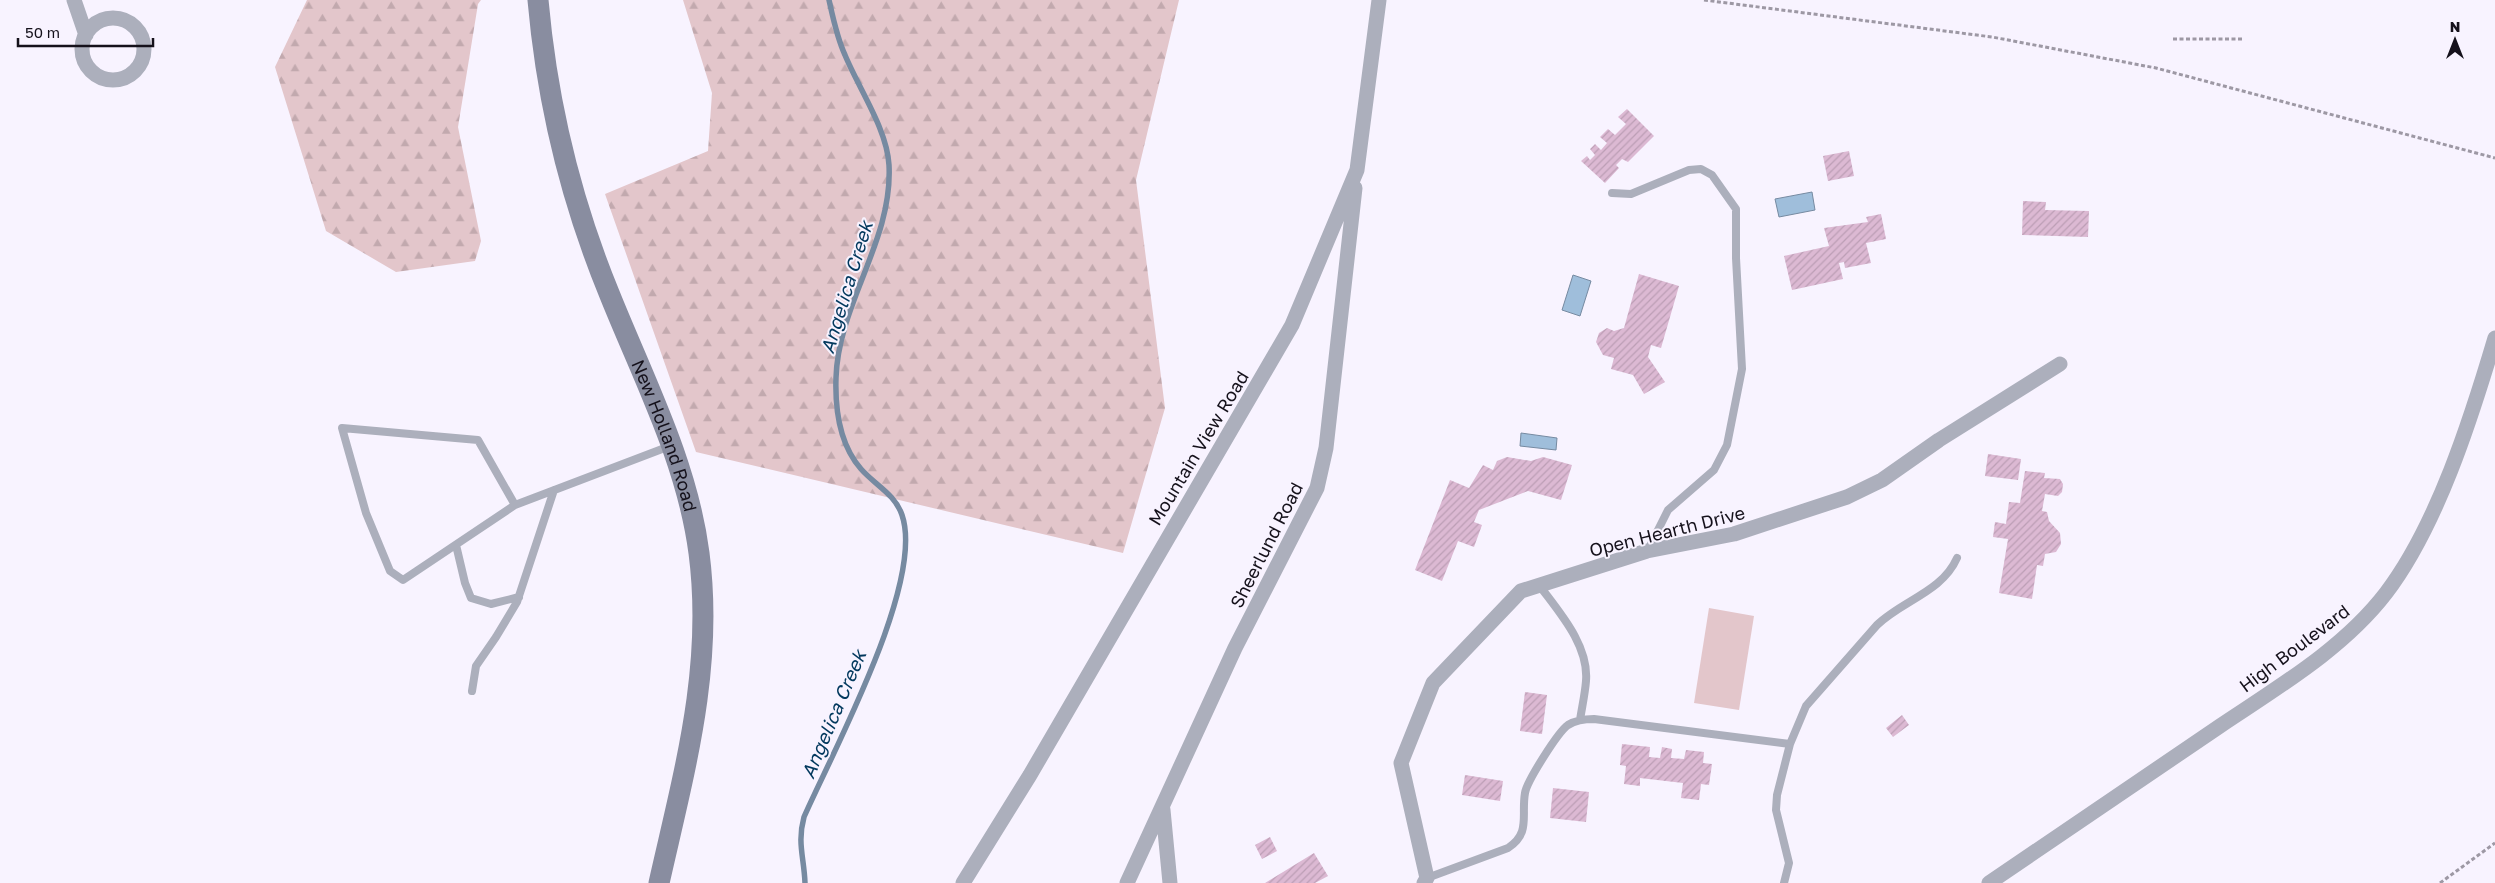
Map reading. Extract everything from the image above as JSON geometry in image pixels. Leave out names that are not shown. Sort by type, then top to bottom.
[{"type":"main road","name":"New Holland Road","points":[[538,0],[542,48],[551,106],[572,193],[608,292],[672,445],[687,491],[699,554],[704,607],[700,688],[688,761],[659,883]]},
{"type":"street","points":[[74,0],[86,35],[82,45],[83,56],[87,66],[99,76],[114,80],[125,78],[141,64],[144,53],[140,33],[123,20],[112,18],[102,21],[93,26],[86,35]]},
{"type":"street","name":"Mountain View Road","points":[[963,883],[1030,775],[1292,324],[1357,170],[1379,0]]},
{"type":"street","name":"Sheerlund Road","points":[[1128,883],[1235,648],[1316,488],[1326,448],[1357,170]]},
{"type":"street","name":"High Boulevard","points":[[1989,883],[2283,683],[2361,622],[2404,567],[2434,509],[2478,396],[2495,338]]},
{"type":"street","name":"Open Hearth Drive","points":[[1429,881],[1401,762],[1433,683],[1521,591],[1647,551],[1734,534],[1847,498],[1882,480],[1939,440],[2060,364]]},
{"type":"street","points":[[1163,808],[1170,883]]},
{"type":"lane","points":[[1612,193],[1631,194],[1690,170],[1701,169],[1712,175],[1736,209],[1736,258],[1742,369],[1726,444],[1714,470],[1668,510],[1647,551]]},
{"type":"lane","points":[[515,505],[478,440],[342,428],[366,513],[390,571],[403,580],[515,505],[672,445]]},
{"type":"lane","points":[[472,691],[476,666],[496,637],[519,597],[554,490]]},
{"type":"lane","points":[[456,545],[465,583],[471,598],[491,604],[519,597]]},
{"type":"lane","points":[[1784,883],[1789,870],[1789,856],[1776,810],[1777,795],[1790,744],[1806,706],[1833,673],[1889,614],[1944,580],[1957,558]]},
{"type":"lane","points":[[1540,585],[1574,632],[1582,654],[1587,679],[1580,720]]},
{"type":"lane","points":[[1429,881],[1518,842],[1522,834],[1525,791],[1534,772],[1566,726],[1580,720],[1594,719],[1790,744]]},
{"type":"path","points":[[1704,0],[1992,37],[2156,68],[2495,158]]},
{"type":"path","points":[[2173,39],[2244,39]]},
{"type":"path","points":[[2440,883],[2495,843]]},
{"type":"green space","points":[[307,0],[481,0],[478,4],[458,127],[481,241],[475,261],[396,272],[326,231],[275,67]]},
{"type":"green space","points":[[683,0],[1179,0],[1136,180],[1165,408],[1123,553],[696,452],[605,194],[708,151],[712,93]]},
{"type":"green space","points":[[1709,608],[1754,616],[1739,710],[1694,703]]},
{"type":"water","points":[[1812,192],[1815,210],[1779,217],[1775,199]]},
{"type":"water","points":[[1573,275],[1591,281],[1580,316],[1562,310]]},
{"type":"water","points":[[1521,433],[1557,438],[1556,450],[1520,446]]},
{"type":"building","points":[[1627,109],[1654,136],[1628,162],[1622,159],[1616,165],[1619,168],[1605,183],[1581,161],[1587,156],[1590,160],[1595,155],[1590,149],[1595,144],[1601,150],[1607,143],[1600,137],[1608,129],[1615,135],[1626,124],[1618,117]]},
{"type":"building","points":[[1849,151],[1854,176],[1828,181],[1823,156]]},
{"type":"building","points":[[2023,201],[2046,202],[2045,210],[2089,211],[2088,237],[2022,235]]},
{"type":"building","points":[[1881,214],[1886,239],[1866,243],[1871,263],[1845,268],[1844,262],[1839,263],[1843,279],[1792,290],[1784,256],[1829,246],[1824,228],[1868,222],[1866,217]]},
{"type":"building","points":[[1639,274],[1679,286],[1661,348],[1651,345],[1648,357],[1665,382],[1644,394],[1633,375],[1611,369],[1614,358],[1603,355],[1596,342],[1599,333],[1607,328],[1614,331],[1624,328]]},
{"type":"building","points":[[1988,454],[2021,459],[2018,480],[1985,476]]},
{"type":"building","points":[[1507,457],[1531,461],[1543,457],[1572,465],[1561,500],[1528,491],[1479,510],[1474,522],[1482,525],[1474,547],[1458,541],[1442,581],[1415,570],[1450,480],[1469,488],[1483,465],[1493,470],[1497,461]]},
{"type":"building","points":[[2025,471],[2045,473],[2044,478],[2060,479],[2063,484],[2062,492],[2058,496],[2045,494],[2042,511],[2047,512],[2049,521],[2060,533],[2061,544],[2056,552],[2045,554],[2043,566],[2037,565],[2032,599],[1999,593],[2008,539],[1993,537],[1995,522],[2006,524],[2009,502],[2020,503]]},
{"type":"building","points":[[1525,692],[1547,695],[1542,734],[1520,731]]},
{"type":"building","points":[[1902,715],[1909,725],[1893,737],[1886,728]]},
{"type":"building","points":[[1622,744],[1650,747],[1649,757],[1660,758],[1662,747],[1672,749],[1671,758],[1684,759],[1686,750],[1704,752],[1703,763],[1712,764],[1709,785],[1701,784],[1699,800],[1681,798],[1683,783],[1640,778],[1640,786],[1624,784],[1626,766],[1620,765]]},
{"type":"building","points":[[1465,775],[1503,781],[1500,801],[1462,795]]},
{"type":"building","points":[[1553,788],[1589,792],[1586,822],[1550,818]]},
{"type":"building","points":[[1270,837],[1277,851],[1262,859],[1255,845]]},
{"type":"building","points":[[1314,853],[1328,876],[1315,883],[1265,883]]},
{"type":"waterway","name":"Angelica Creek","points":[[805,883],[801,842],[804,817],[854,710],[889,623],[900,581],[906,545],[902,515],[899,508],[890,495],[866,475],[854,459],[844,438],[838,414],[836,378],[839,351],[846,324],[883,220],[888,193],[889,165],[887,151],[878,123],[840,42],[829,0]]}]
